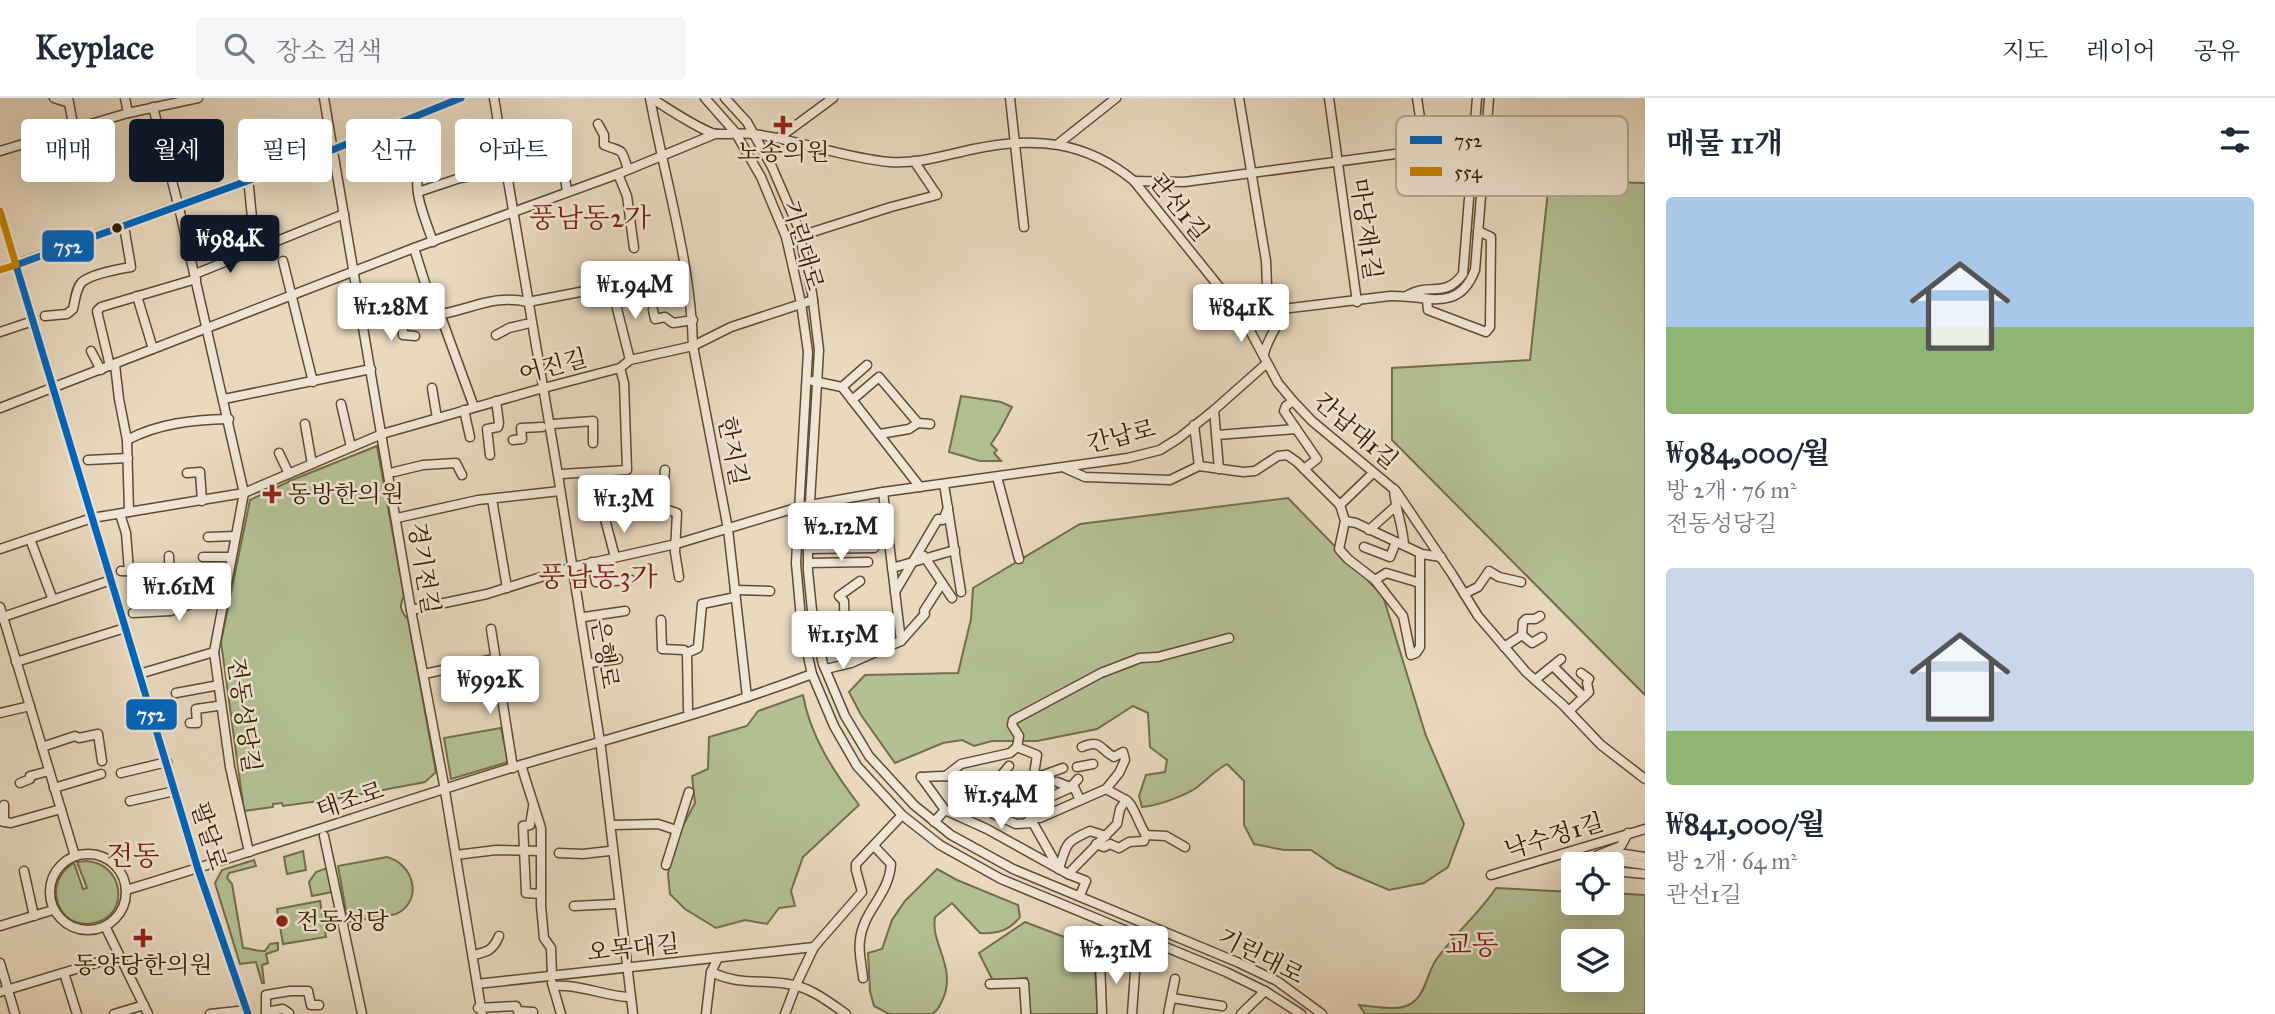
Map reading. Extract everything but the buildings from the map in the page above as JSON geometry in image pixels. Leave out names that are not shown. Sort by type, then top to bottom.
[{"type":"street","points":[[54,98],[69,100],[72,119]]},
{"type":"street","points":[[125,98],[128,113]]},
{"type":"street","name":"경기전길","points":[[324,98],[327,119]]},
{"type":"street","points":[[332,150],[461,98]]},
{"type":"street","name":"은행로","points":[[494,98],[600,742],[633,1014]]},
{"type":"street","points":[[651,98],[715,134]]},
{"type":"street","name":"한지길","points":[[651,98],[661,157],[671,192],[692,320],[693,346],[728,530],[733,594],[747,697]]},
{"type":"street","name":"기린대로","points":[[705,98],[735,132],[761,177],[786,237],[801,303],[808,352],[797,581],[802,630],[812,674],[834,726],[857,766],[902,815],[940,845],[1002,879],[1226,972],[1265,991],[1301,1014]]},
{"type":"street","name":"기린대로","points":[[725,98],[747,122],[772,167],[800,236],[819,342],[808,549],[813,620],[826,669],[845,716],[869,756],[914,804],[951,835],[1013,869],[1247,967],[1276,981],[1322,1014]]},
{"type":"street","points":[[780,137],[833,98]]},
{"type":"street","points":[[1010,98],[1024,227]]},
{"type":"street","points":[[1058,144],[1116,98]]},
{"type":"street","name":"마당재1길","points":[[1329,98],[1357,302]]},
{"type":"street","points":[[1417,98],[1420,116]]},
{"type":"street","points":[[1475,116],[1477,98]]},
{"type":"street","points":[[1488,116],[1489,98]]},
{"type":"street","points":[[108,119],[194,99]]},
{"type":"street","points":[[1239,99],[1266,261],[1268,310]]},
{"type":"street","name":"전동성당길","points":[[153,107],[208,328],[244,493],[214,652],[230,767],[249,852]]},
{"type":"street","points":[[598,124],[604,135],[604,145],[618,147],[628,169]]},
{"type":"street","name":"관선1길","points":[[53,388],[414,248],[618,174],[715,134],[735,132],[780,137],[889,162],[924,162],[1014,142],[1058,144],[1115,166],[1134,181],[1241,314],[1265,358]]},
{"type":"street","points":[[0,150],[21,144]]},
{"type":"street","name":"경기전길","points":[[332,150],[411,610],[445,789],[473,955],[479,1010],[516,1006],[518,1011],[533,1012]]},
{"type":"street","name":"마당재1길","points":[[1134,181],[1184,182],[1396,154]]},
{"type":"street","name":"기린대로","points":[[800,236],[937,195],[914,162]]},
{"type":"street","points":[[618,174],[627,196],[634,248]]},
{"type":"street","points":[[418,192],[455,180]]},
{"type":"street","points":[[0,271],[244,182]]},
{"type":"street","points":[[418,182],[418,192],[433,242]]},
{"type":"street","points":[[566,182],[567,191]]},
{"type":"street","points":[[249,187],[255,249]]},
{"type":"street","points":[[1241,314],[1357,302],[1454,286],[1463,274],[1469,196]]},
{"type":"street","points":[[1408,295],[1427,300],[1441,299],[1457,294],[1469,285],[1475,270],[1481,196]]},
{"type":"street","name":"팔달로","points":[[0,211],[198,869],[248,1012],[210,1014]]},
{"type":"street","points":[[171,573],[125,571],[127,440],[113,365],[97,311],[101,307],[195,277],[255,249],[344,214]]},
{"type":"street","points":[[1427,300],[1428,310],[1436,315],[1486,332],[1490,327],[1491,237],[1478,230]]},
{"type":"street","points":[[46,316],[67,314],[73,309],[82,282],[113,270],[131,267],[125,232]]},
{"type":"street","points":[[414,248],[474,407]]},
{"type":"street","points":[[283,261],[313,382]]},
{"type":"street","points":[[631,280],[685,278]]},
{"type":"street","points":[[363,321],[440,314],[480,302],[515,299],[528,302],[606,287],[612,289],[630,360]]},
{"type":"street","points":[[136,296],[153,349]]},
{"type":"street","name":"어진길","points":[[92,518],[244,493],[382,434],[620,368],[630,360],[693,346],[731,327],[813,300]]},
{"type":"street","points":[[1265,358],[1268,338],[1281,320],[1284,309]]},
{"type":"street","points":[[653,310],[655,319],[664,317],[673,323],[692,320]]},
{"type":"street","points":[[403,318],[403,335],[415,336]]},
{"type":"street","points":[[0,332],[33,321]]},
{"type":"street","points":[[496,335],[526,324]]},
{"type":"street","points":[[91,351],[101,370]]},
{"type":"street","name":"간납대1길","points":[[1265,358],[1278,383],[1311,421],[1394,489],[1478,616],[1504,647],[1601,745],[1645,779]]},
{"type":"street","name":"간납로","points":[[411,610],[507,588],[593,562],[676,544],[799,507],[883,492],[1065,468],[1160,450],[1214,410],[1265,358]]},
{"type":"street","points":[[842,387],[867,365]]},
{"type":"street","name":"어진길","points":[[561,474],[627,470],[624,383],[620,368]]},
{"type":"street","points":[[224,399],[371,369]]},
{"type":"street","points":[[852,400],[879,377],[918,423]]},
{"type":"street","points":[[807,381],[842,387],[920,487]]},
{"type":"street","points":[[0,408],[53,388]]},
{"type":"street","points":[[432,388],[437,418]]},
{"type":"street","name":"어진길","points":[[490,455],[487,429],[498,427],[496,401]]},
{"type":"street","name":"간납대1길","points":[[1293,401],[1284,411],[1317,460],[1304,469]]},
{"type":"street","points":[[341,404],[351,447]]},
{"type":"street","points":[[464,410],[470,437]]},
{"type":"street","points":[[1214,410],[1220,469]]},
{"type":"street","points":[[127,440],[170,424],[192,420],[229,419]]},
{"type":"street","points":[[553,424],[593,421],[593,443]]},
{"type":"street","points":[[880,434],[909,429],[918,423],[930,424]]},
{"type":"street","points":[[304,424],[312,464]]},
{"type":"street","points":[[1194,425],[1199,466]]},
{"type":"street","points":[[513,440],[522,439],[521,428],[542,427]]},
{"type":"street","points":[[1217,435],[1296,429]]},
{"type":"street","points":[[279,453],[289,474]]},
{"type":"street","points":[[1065,468],[1085,477],[1170,480],[1199,466],[1255,471],[1278,456],[1287,455],[1340,505],[1345,521],[1339,548],[1348,559],[1375,580],[1402,616],[1411,655],[1420,647],[1420,554]]},
{"type":"street","points":[[88,460],[128,458]]},
{"type":"street","points":[[394,472],[424,465],[456,463],[462,475]]},
{"type":"street","points":[[665,470],[662,508],[677,513],[675,552],[679,577]]},
{"type":"street","points":[[187,473],[200,472],[202,501]]},
{"type":"street","points":[[1340,505],[1373,473]]},
{"type":"street","points":[[997,477],[1019,559]]},
{"type":"street","points":[[944,484],[961,592]]},
{"type":"street","name":"간납대1길","points":[[1394,489],[1395,506],[1403,527],[1400,544]]},
{"type":"street","points":[[397,518],[478,500],[560,491]]},
{"type":"street","points":[[883,492],[901,641]]},
{"type":"street","points":[[492,499],[507,588]]},
{"type":"street","name":"간납대1길","points":[[1369,530],[1395,506]]},
{"type":"street","points":[[895,593],[938,519],[943,520],[948,508]]},
{"type":"street","points":[[0,549],[92,518]]},
{"type":"street","points":[[605,519],[615,557]]},
{"type":"street","points":[[1345,521],[1420,554],[1441,557]]},
{"type":"street","points":[[208,537],[234,536]]},
{"type":"street","points":[[30,539],[53,600]]},
{"type":"street","points":[[1364,547],[1390,557],[1400,544]]},
{"type":"street","points":[[808,549],[874,548]]},
{"type":"street","points":[[920,550],[952,598]]},
{"type":"street","points":[[892,568],[955,550]]},
{"type":"street","points":[[169,556],[170,611]]},
{"type":"street","points":[[203,557],[229,556]]},
{"type":"street","points":[[593,562],[596,582],[631,580]]},
{"type":"street","points":[[808,563],[868,562]]},
{"type":"street","points":[[1464,594],[1478,587],[1489,571],[1499,578],[1521,582]]},
{"type":"street","points":[[1375,580],[1386,573],[1420,583]]},
{"type":"street","points":[[2,618],[111,580]]},
{"type":"street","points":[[851,663],[845,638],[844,601],[839,596],[860,581]]},
{"type":"street","points":[[826,669],[851,663],[901,641],[925,614],[924,611],[942,583]]},
{"type":"street","points":[[687,653],[698,648],[702,604],[733,594],[769,590]]},
{"type":"street","points":[[133,613],[170,611],[221,599]]},
{"type":"street","points":[[0,607],[75,856]]},
{"type":"street","name":"은행로","points":[[584,617],[625,611]]},
{"type":"street","points":[[1522,635],[1523,622],[1540,615]]},
{"type":"street","points":[[661,620],[662,649],[684,650],[687,653]]},
{"type":"street","points":[[16,662],[125,628]]},
{"type":"street","points":[[456,855],[496,850],[540,851],[541,828],[533,801],[517,766],[494,659],[491,629]]},
{"type":"street","points":[[1504,647],[1522,635]]},
{"type":"street","points":[[1522,635],[1532,643],[1542,637]]},
{"type":"street","points":[[947,775],[961,764],[1010,753],[1017,747],[1019,736],[1012,725],[1013,720],[1101,673],[1140,657],[1157,657],[1229,638]]},
{"type":"street","points":[[139,674],[214,652]]},
{"type":"street","points":[[687,653],[688,710]]},
{"type":"street","points":[[424,674],[494,659]]},
{"type":"street","name":"은행로","points":[[591,663],[618,659]]},
{"type":"street","points":[[1535,680],[1561,659]]},
{"type":"street","points":[[1553,666],[1584,696]]},
{"type":"street","points":[[1569,711],[1589,692],[1589,679],[1581,673]]},
{"type":"street","name":"태조로","points":[[126,890],[517,766],[747,697],[812,674]]},
{"type":"street","name":"전동성당길","points":[[176,693],[214,686]]},
{"type":"street","points":[[0,713],[30,706]]},
{"type":"street","name":"전동성당길","points":[[190,723],[197,723],[195,709],[217,706]]},
{"type":"street","points":[[42,747],[75,736],[79,738],[97,734],[102,761]]},
{"type":"street","points":[[1026,823],[1031,818],[1040,818],[1106,789],[1119,773],[1125,760],[1123,752],[1114,757],[1107,754],[1101,745],[1092,743],[1082,747]]},
{"type":"street","points":[[1017,747],[1037,755],[1034,774],[1038,777],[1063,768]]},
{"type":"street","points":[[121,773],[167,762]]},
{"type":"street","points":[[1077,767],[1093,764]]},
{"type":"street","points":[[983,787],[992,786],[1009,766]]},
{"type":"street","points":[[20,783],[30,779],[30,776],[49,771]]},
{"type":"street","points":[[54,788],[101,774]]},
{"type":"street","points":[[983,787],[976,780],[947,775],[921,777],[945,810],[987,829],[1063,872],[1086,881],[1080,895]]},
{"type":"street","points":[[1050,797],[1071,787],[1078,779]]},
{"type":"street","points":[[1057,782],[1071,787],[1080,800]]},
{"type":"street","points":[[983,787],[978,800],[994,814],[1016,824],[1033,823],[1063,872]]},
{"type":"street","points":[[1106,789],[1132,803],[1137,822],[1146,835]]},
{"type":"street","name":"팔달로","points":[[130,801],[175,791]]},
{"type":"street","points":[[666,865],[689,792]]},
{"type":"street","points":[[1063,872],[1107,836],[1117,824],[1119,809],[1126,800]]},
{"type":"street","points":[[533,801],[530,825],[523,826],[526,893],[541,894]]},
{"type":"street","points":[[4,805],[2,821],[11,823],[61,809]]},
{"type":"street","points":[[934,822],[945,810]]},
{"type":"street","points":[[987,829],[994,814]]},
{"type":"street","points":[[785,1014],[814,947],[862,892],[856,864],[902,815]]},
{"type":"street","points":[[614,825],[658,824],[676,830]]},
{"type":"street","name":"낙수정1길","points":[[1491,875],[1645,829]]},
{"type":"street","points":[[1063,872],[1065,849],[1071,840],[1090,831],[1107,836]]},
{"type":"street","name":"낙수정1길","points":[[1603,852],[1621,846],[1628,833]]},
{"type":"street","points":[[1096,844],[1104,847],[1110,844],[1119,849],[1129,842],[1144,841],[1146,835]]},
{"type":"street","points":[[1146,835],[1166,836],[1185,847]]},
{"type":"street","name":"태조로","points":[[324,836],[362,1014]]},
{"type":"street","points":[[863,978],[859,940],[865,922],[890,877],[891,864],[874,846]]},
{"type":"street","name":"낙수정1길","points":[[1617,848],[1618,853],[1645,857]]},
{"type":"street","name":"오목대길","points":[[540,851],[544,938],[551,948],[551,979],[561,1014]]},
{"type":"street","points":[[559,853],[583,855],[608,851]]},
{"type":"street","points":[[89,854],[103,857],[114,865],[122,876],[126,890],[123,907],[118,915],[105,926],[89,930],[65,923],[53,910],[50,898],[50,885],[63,863],[75,856],[89,854]]},
{"type":"street","name":"낙수정1길","points":[[1624,863],[1645,865]]},
{"type":"street","points":[[24,871],[34,916]]},
{"type":"street","name":"낙수정1길","points":[[1624,872],[1645,874]]},
{"type":"street","points":[[574,906],[615,904]]},
{"type":"street","points":[[0,926],[53,910]]},
{"type":"street","points":[[105,926],[148,1014]]},
{"type":"street","points":[[473,955],[488,952],[494,947],[499,936]]},
{"type":"street","name":"오목대길","points":[[477,984],[551,979],[814,947]]},
{"type":"street","points":[[4,991],[119,956]]},
{"type":"street","name":"오목대길","points":[[706,1014],[711,972],[718,958]]},
{"type":"street","points":[[1100,959],[1102,1014]]},
{"type":"street","points":[[0,963],[4,991],[15,1014]]},
{"type":"street","name":"오목대길","points":[[711,972],[729,980],[796,985],[813,992],[846,1014]]},
{"type":"street","points":[[1132,1014],[1135,972]]},
{"type":"street","points":[[64,973],[77,1014]]},
{"type":"street","points":[[551,979],[561,985],[626,997]]},
{"type":"street","points":[[1168,1014],[1175,979]]},
{"type":"street","points":[[990,984],[1024,983],[1026,1014]]},
{"type":"street","points":[[289,1013],[284,1009],[266,1013],[267,995],[308,991],[311,1005],[319,1005]]},
{"type":"street","points":[[1241,1014],[1265,991]]},
{"type":"street","points":[[1172,998],[1222,1006]]},
{"type":"street","points":[[114,1014],[144,1005]]},
{"type":"green space","points":[[1628,183],[1645,183],[1645,695],[1392,440],[1392,368],[1530,360],[1547,196],[1628,196]]},
{"type":"green space","points":[[961,396],[1001,402],[1012,407],[991,444],[997,450],[994,453],[1001,461],[980,461],[949,452]]},
{"type":"green space","points":[[377,446],[404,596],[401,608],[408,619],[436,772],[425,782],[335,799],[335,802],[321,805],[319,801],[283,806],[282,803],[244,811],[221,642],[250,500]]},
{"type":"green space","points":[[1288,498],[1383,596],[1426,736],[1464,824],[1448,867],[1424,883],[1389,890],[1337,868],[1311,850],[1284,850],[1254,844],[1244,825],[1244,781],[1227,764],[1191,791],[1163,803],[1142,807],[1139,796],[1146,775],[1165,772],[1167,760],[1150,747],[1148,713],[1133,706],[1097,729],[1037,741],[992,741],[974,746],[962,740],[943,743],[895,763],[861,715],[849,692],[865,675],[958,673],[971,619],[973,588],[1080,524]]},
{"type":"green space","points":[[803,695],[811,725],[824,753],[859,805],[803,857],[791,891],[795,906],[779,908],[767,924],[745,920],[716,928],[685,909],[670,894],[668,873],[678,835],[695,803],[692,776],[708,769],[709,737],[747,726],[758,711]]},
{"type":"green space","points":[[501,728],[508,762],[451,779],[444,738]]},
{"type":"green space","points":[[303,851],[306,870],[287,874],[284,857]]},
{"type":"green space","points":[[387,857],[404,867],[409,875],[413,892],[410,901],[396,914],[348,922],[338,866]]},
{"type":"green space","points":[[254,860],[256,866],[229,873],[227,878],[232,884],[243,948],[265,951],[270,944],[278,943],[278,950],[266,954],[268,963],[262,965],[264,983],[256,962],[240,964],[215,883],[222,870]]},
{"type":"green space","points":[[77,862],[99,864],[108,870],[115,879],[118,890],[114,910],[106,918],[94,923],[71,920],[63,913],[56,892],[64,871],[74,863],[83,889],[87,888]]},
{"type":"green space","points":[[327,868],[332,892],[312,896],[309,882],[316,872]]},
{"type":"green space","points":[[937,869],[1018,905],[1020,917],[1002,931],[980,933],[952,903],[935,917],[936,937],[947,978],[939,1007],[932,1014],[889,1014],[874,1006],[870,991],[868,953],[882,949],[892,920],[905,901]]},
{"type":"green space","points":[[1496,888],[1561,891],[1561,915],[1624,915],[1624,894],[1645,895],[1645,1014],[1365,1014],[1359,1005],[1398,1008],[1411,1004],[1421,994],[1436,960]]},
{"type":"green space","points":[[320,901],[326,937],[283,944],[277,909]]},
{"type":"green space","points":[[1025,922],[1088,946],[1094,955],[1098,1014],[1029,1014],[1027,978],[993,981],[979,953]]},
{"type":"transit line","name":"752","points":[[248,1014],[198,869],[16,265],[332,150],[461,98]]},
{"type":"transit line","name":"554","points":[[0,211],[16,265],[0,270]]},
{"type":"place","name":"노송의원","points":[[783,125]]},
{"type":"place","name":"동방한의원","points":[[272,494]]},
{"type":"place","name":"전동성당","points":[[282,921]]},
{"type":"place","name":"동양당한의원","points":[[143,938]]},
{"type":"district","name":"풍남동2가","points":[[590,217]]},
{"type":"district","name":"풍남동3가","points":[[598,576]]},
{"type":"district","name":"전동","points":[[133,855]]},
{"type":"district","name":"교동","points":[[1472,944]]}]
